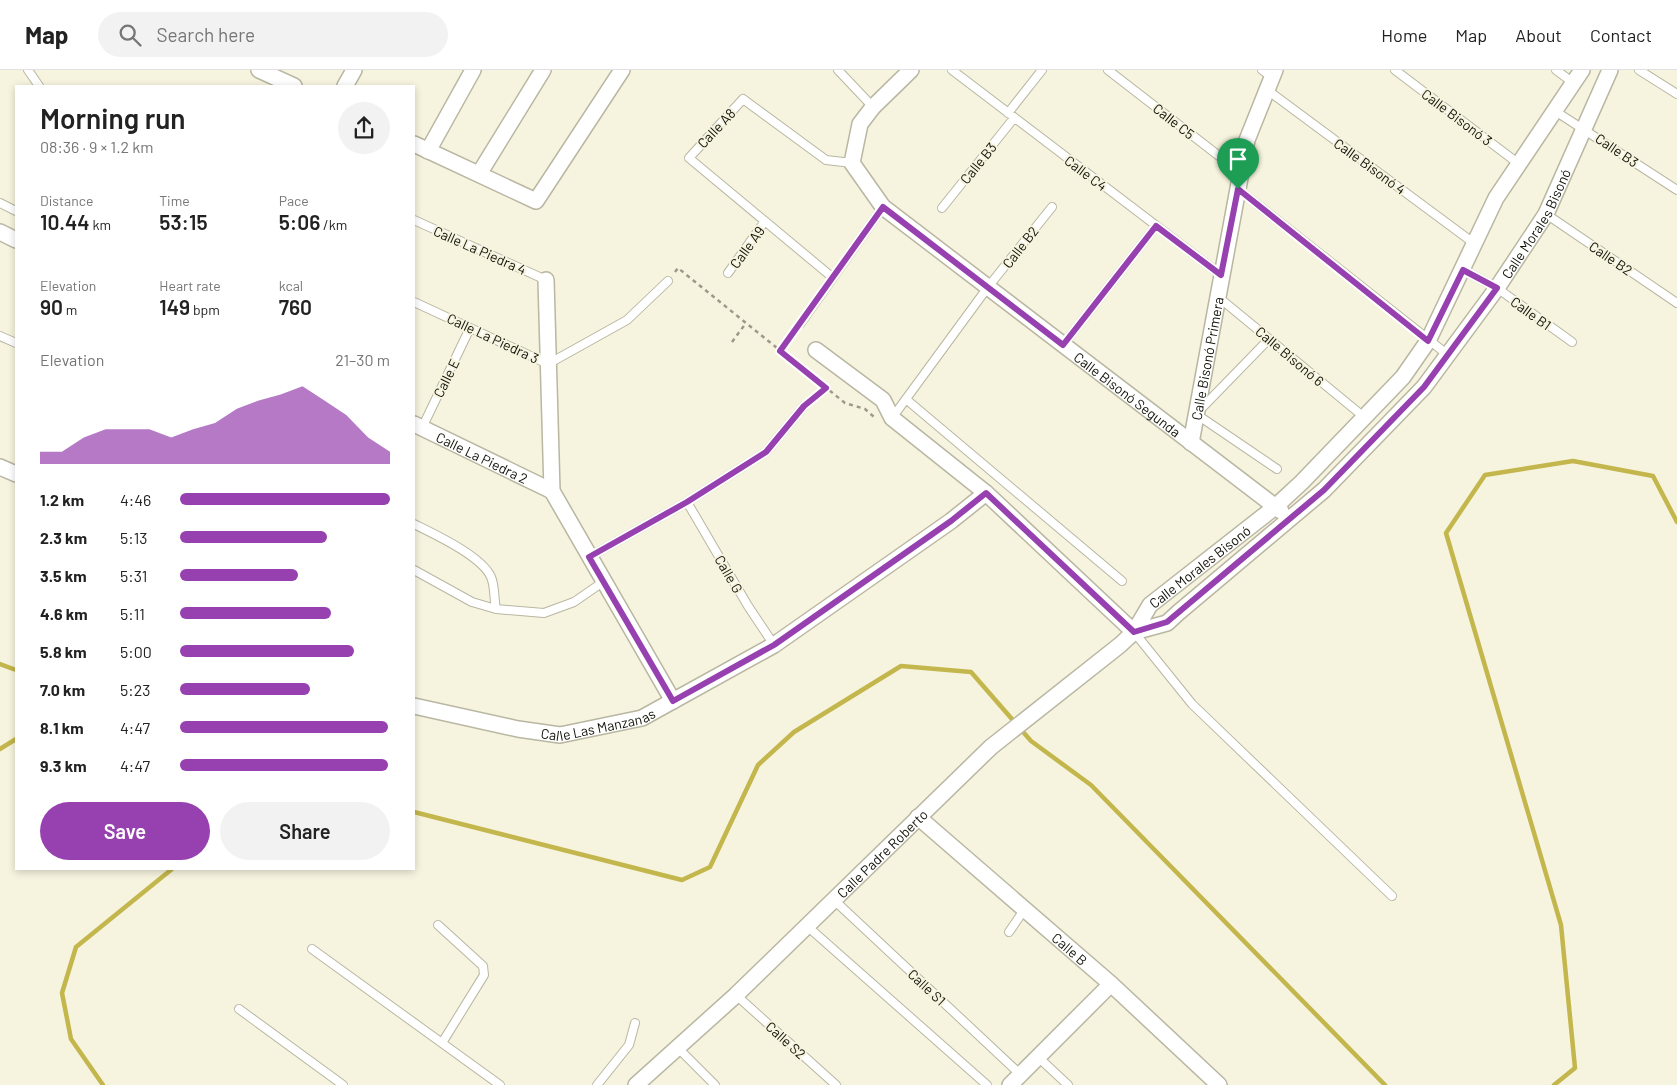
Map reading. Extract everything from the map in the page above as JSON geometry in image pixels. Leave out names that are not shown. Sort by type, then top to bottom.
[{"type":"street","points":[[259,70],[292,85]]},
{"type":"street","points":[[346,85],[354,70]]},
{"type":"street","points":[[428,151],[473,70]]},
{"type":"street","points":[[479,174],[543,70]]},
{"type":"street","points":[[415,144],[536,201],[622,70]]},
{"type":"street","points":[[852,163],[860,124],[873,107],[910,70]]},
{"type":"street","name":"Calle Morales Bisonó","points":[[1134,632],[1150,605],[1274,507],[1302,482],[1403,377],[1428,341],[1496,198],[1575,84],[1582,70]]},
{"type":"street","name":"Calle Morales Bisonó","points":[[1134,632],[1167,622],[1291,518],[1324,490],[1424,387],[1497,288],[1546,214],[1610,70]]},
{"type":"street","name":"Calle Bisonó Primera","points":[[1191,443],[1247,140],[1269,77]]},
{"type":"street","name":"Calle Bisonó Segunda","points":[[852,163],[883,207],[1274,507],[1291,518]]},
{"type":"street","points":[[0,232],[15,240]]},
{"type":"street","points":[[546,280],[552,491],[673,701]]},
{"type":"street","points":[[816,350],[883,400],[886,420],[986,493],[1134,632]]},
{"type":"street","name":"Calle La Piedra 2","points":[[418,426],[552,491]]},
{"type":"street","points":[[0,467],[15,474]]},
{"type":"street","name":"Calle Las Manzanas","points":[[415,706],[518,729],[560,734],[642,718],[774,645],[951,521],[986,493]]},
{"type":"street","name":"Calle Padre Roberto","points":[[636,1085],[736,995],[991,747],[1134,632]]},
{"type":"street","name":"Calle B","points":[[918,817],[1111,984],[1220,1085]]},
{"type":"street","points":[[1015,1080],[1111,984]]},
{"type":"lane","points":[[28,70],[38,85]]},
{"type":"lane","points":[[838,70],[873,107]]},
{"type":"lane","name":"Calle C4","points":[[952,70],[1221,275]]},
{"type":"lane","name":"Calle B3","points":[[942,208],[1042,70]]},
{"type":"lane","name":"Calle C5","points":[[1108,70],[1241,173]]},
{"type":"lane","name":"Calle Bisonó 3","points":[[1395,70],[1519,164]]},
{"type":"lane","points":[[1556,70],[1575,84]]},
{"type":"lane","points":[[1639,70],[1677,94]]},
{"type":"lane","name":"Calle Bisonó 4","points":[[1269,77],[1475,244]]},
{"type":"lane","name":"Calle A8","points":[[832,277],[689,158],[743,99],[826,160],[852,163]]},
{"type":"lane","name":"Calle B3","points":[[1555,111],[1677,190]]},
{"type":"lane","points":[[1238,189],[1448,355]]},
{"type":"lane","points":[[0,203],[15,210]]},
{"type":"lane","points":[[800,324],[883,207]]},
{"type":"lane","name":"Calle B2","points":[[886,420],[907,400],[988,287],[1052,207]]},
{"type":"lane","name":"Calle B2","points":[[1546,214],[1677,303]]},
{"type":"lane","name":"Calle La Piedra 4","points":[[415,220],[546,280]]},
{"type":"lane","name":"Calle A9","points":[[728,273],[765,221]]},
{"type":"lane","points":[[1063,345],[1156,226]]},
{"type":"lane","name":"Calle B1","points":[[1463,270],[1497,288],[1572,342]]},
{"type":"lane","name":"Calle La Piedra 3","points":[[415,302],[548,364],[627,320],[668,281]]},
{"type":"lane","name":"Calle Bisonó 6","points":[[1217,296],[1364,417]]},
{"type":"lane","name":"Calle E","points":[[418,426],[470,328]]},
{"type":"lane","points":[[0,336],[15,343]]},
{"type":"lane","points":[[1269,339],[1196,414],[1277,469]]},
{"type":"lane","points":[[907,400],[1122,580]]},
{"type":"lane","points":[[589,557],[687,502],[766,452],[804,406]]},
{"type":"lane","name":"Calle G","points":[[687,502],[748,606],[774,645]]},
{"type":"lane","points":[[415,524],[456,544],[487,572],[492,578],[496,609]]},
{"type":"lane","points":[[415,571],[472,602],[496,609],[550,612],[574,602],[603,582]]},
{"type":"lane","points":[[1134,632],[1192,704],[1392,896]]},
{"type":"lane","name":"Calle S1","points":[[834,900],[1015,1080]]},
{"type":"lane","points":[[1009,932],[1024,910]]},
{"type":"lane","points":[[438,925],[483,966],[484,975],[442,1043]]},
{"type":"lane","points":[[807,926],[987,1085]]},
{"type":"lane","points":[[312,949],[500,1085]]},
{"type":"lane","name":"Calle S2","points":[[736,995],[836,1085]]},
{"type":"lane","points":[[239,1010],[343,1085]]},
{"type":"lane","points":[[597,1085],[629,1045],[635,1023]]},
{"type":"lane","points":[[678,1048],[715,1085]]},
{"type":"lane","points":[[1038,1057],[1068,1085]]},
{"type":"path","points":[[668,281],[678,268],[845,403],[865,409],[886,420]]},
{"type":"path","points":[[732,342],[746,323]]},
{"type":"path","points":[[780,351],[800,324]]},
{"type":"path","points":[[804,406],[826,388]]},
{"type":"waterway","points":[[1554,1085],[1575,1068],[1561,925],[1446,533],[1485,475],[1573,461],[1653,476],[1677,522]]},
{"type":"waterway","points":[[0,664],[15,670]]},
{"type":"waterway","points":[[415,812],[682,880],[710,867],[758,765],[794,732],[901,666],[971,672],[1031,741],[1091,785],[1385,1085]]},
{"type":"waterway","points":[[0,749],[15,740]]},
{"type":"waterway","points":[[103,1085],[71,1039],[62,993],[76,947],[171,870]]},
{"type":"route","points":[[1238,189],[1428,341],[1463,270],[1497,288],[1424,387],[1324,490],[1167,622],[1134,632],[986,493],[951,521],[774,645],[673,701],[589,557],[687,502],[766,452],[804,406],[826,388],[780,351],[883,207],[1063,345],[1156,226],[1221,275],[1238,189]]}]
